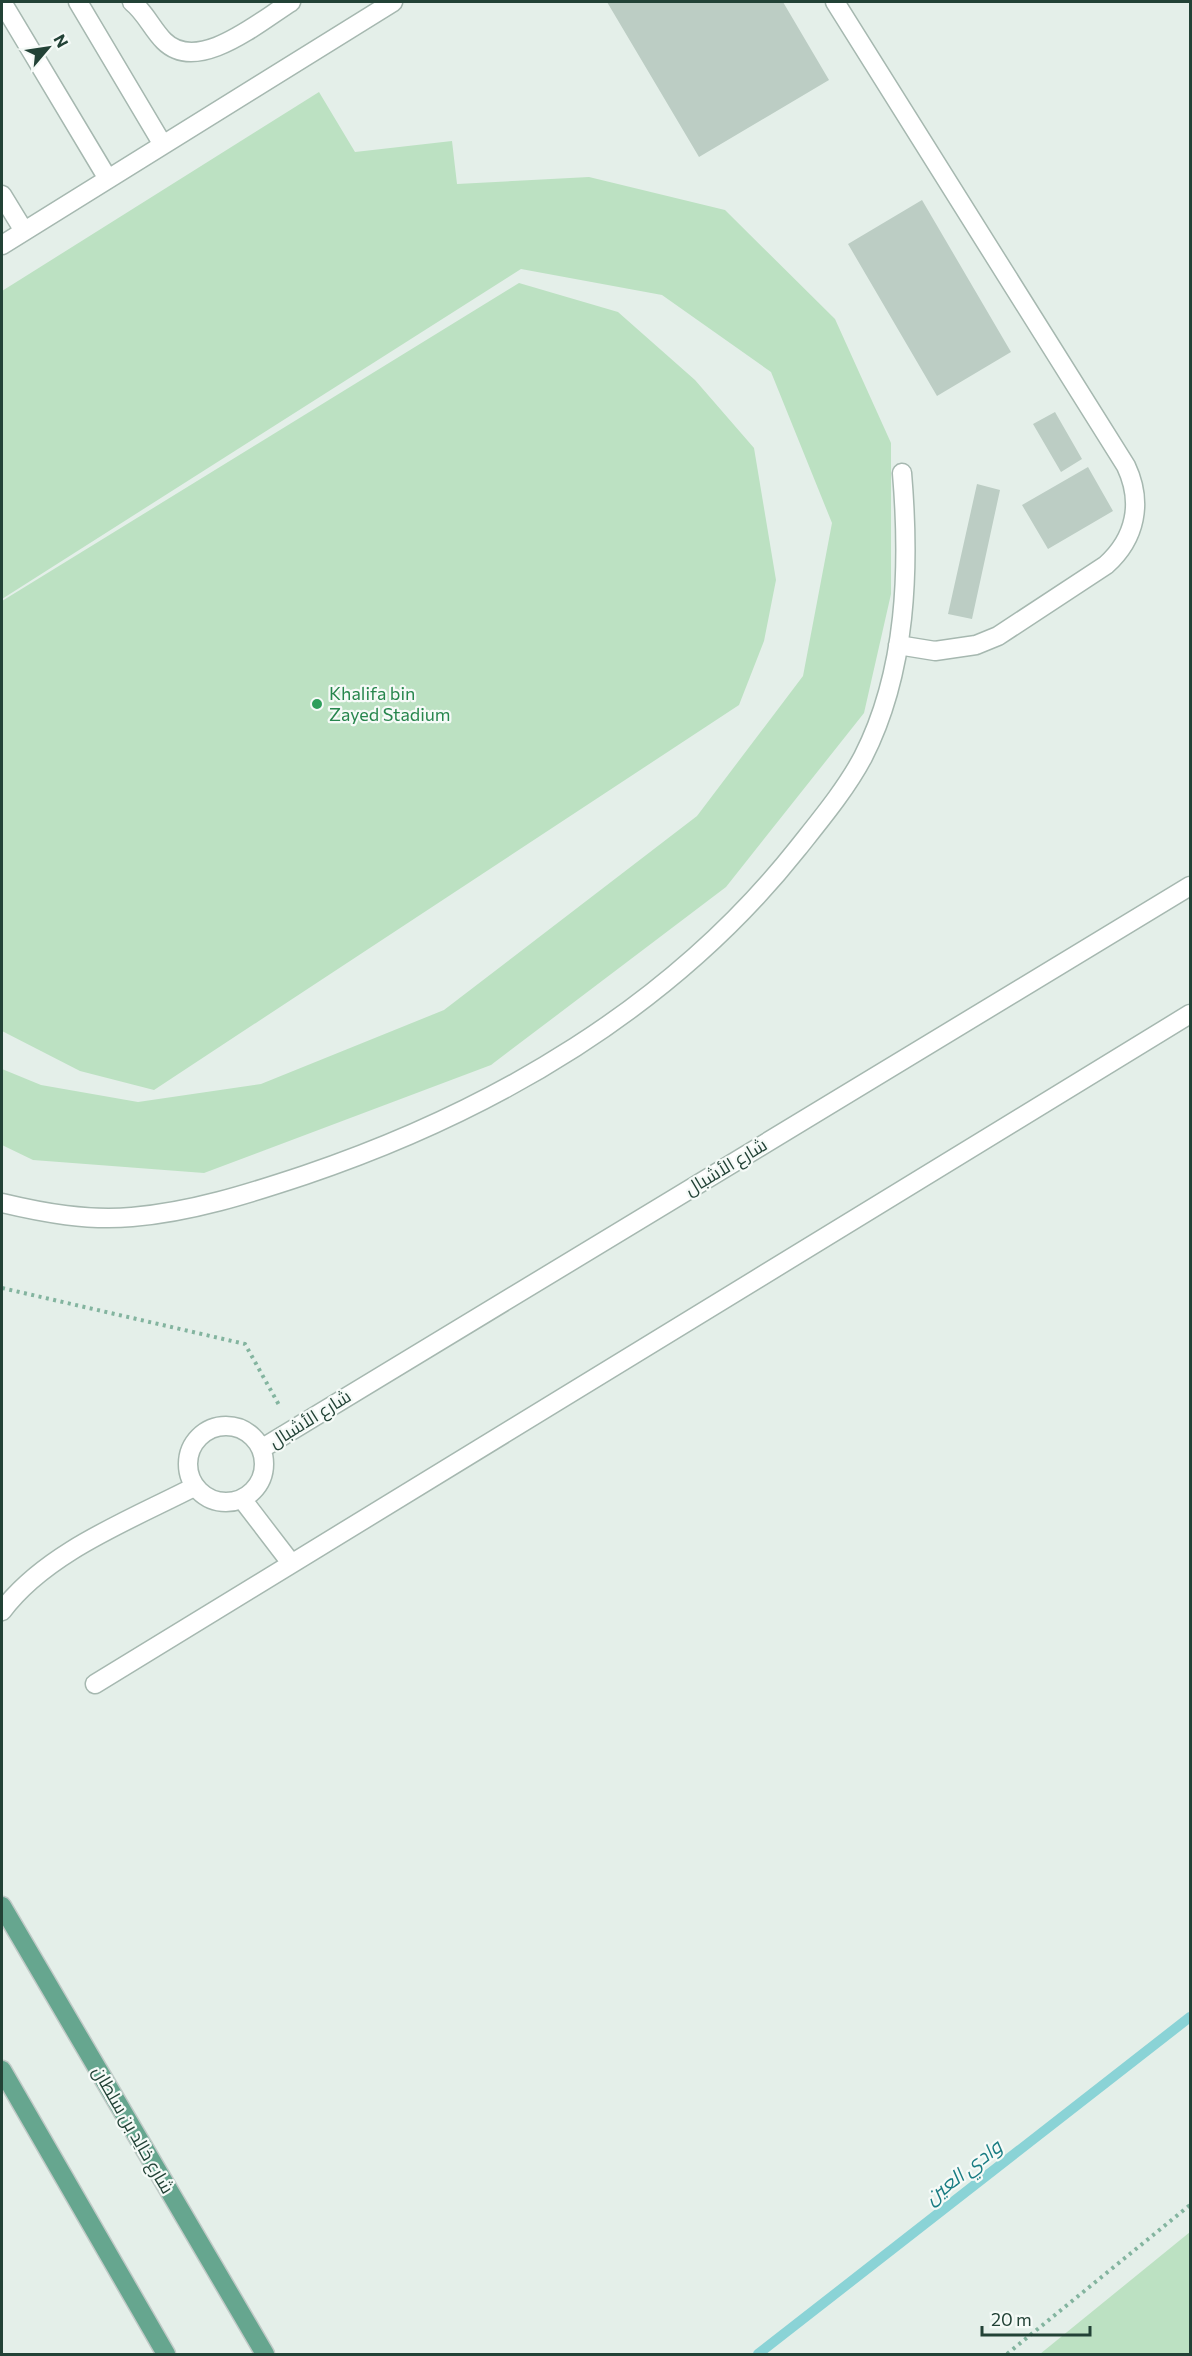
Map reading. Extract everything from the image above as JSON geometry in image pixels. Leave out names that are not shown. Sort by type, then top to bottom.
[{"type":"main road","name":"شارع خالِد بن سلطان","points":[[2,1906],[265,2355]]},
{"type":"main road","points":[[2,2070],[166,2355]]},
{"type":"lane","points":[[2,2],[108,179]]},
{"type":"lane","points":[[132,2],[164,41],[184,52],[197,53],[219,47],[291,2]]},
{"type":"lane","points":[[2,245],[164,145],[371,7],[393,2]]},
{"type":"lane","points":[[835,2],[1125,466],[1136,496],[1136,513],[1132,528],[1117,555],[1106,565],[998,636],[976,645],[935,651],[897,645]]},
{"type":"lane","points":[[81,3],[164,145]]},
{"type":"lane","points":[[2,195],[24,231]]},
{"type":"lane","points":[[2,1203],[43,1213],[86,1218],[129,1218],[171,1213],[273,1186],[390,1143],[466,1108],[539,1069],[611,1025],[655,991],[738,916],[784,865],[827,811],[862,758],[879,719],[897,645],[904,602],[906,516],[902,473]]},
{"type":"lane","name":"شارع الأشبال","points":[[261,1449],[1191,886]]},
{"type":"lane","points":[[95,1684],[1191,1014]]},
{"type":"lane","points":[[235,1427],[246,1432],[261,1449],[263,1472],[259,1483],[242,1499],[222,1503],[202,1495],[194,1487],[187,1465],[189,1453],[202,1434],[212,1428],[235,1427]]},
{"type":"lane","points":[[2,1611],[23,1586],[54,1561],[194,1487]]},
{"type":"lane","points":[[242,1499],[291,1563]]},
{"type":"path","points":[[2,1288],[245,1344],[292,1430]]},
{"type":"path","points":[[1007,2355],[1191,2205]]},
{"type":"green space","points":[[319,92],[355,152],[452,141],[457,184],[589,177],[725,210],[835,319],[891,443],[891,594],[864,713],[726,887],[491,1065],[204,1173],[33,1160],[2,1145],[2,1069],[41,1085],[138,1102],[261,1084],[444,1010],[697,816],[803,676],[832,523],[771,372],[662,295],[521,269],[2,599],[2,291]]},
{"type":"green space","name":"Khalifa bin Zayed Stadium","points":[[519,283],[618,312],[695,380],[754,448],[776,580],[764,641],[739,705],[154,1090],[80,1071],[2,1031],[2,601]]},
{"type":"green space","points":[[1190,2232],[1190,2354],[1040,2354]]},
{"type":"building","points":[[607,2],[783,2],[829,80],[699,157]]},
{"type":"building","points":[[922,200],[1011,352],[937,396],[848,244]]},
{"type":"building","points":[[1055,412],[1082,459],[1061,472],[1033,424]]},
{"type":"building","points":[[1088,467],[1113,511],[1048,549],[1022,505]]},
{"type":"building","points":[[977,484],[1000,490],[972,619],[948,614]]},
{"type":"waterway","name":"وادي العين","points":[[758,2354],[1190,2017]]},
{"type":"place","name":"Khalifa bin Zayed Stadium","points":[[317,704]]}]
